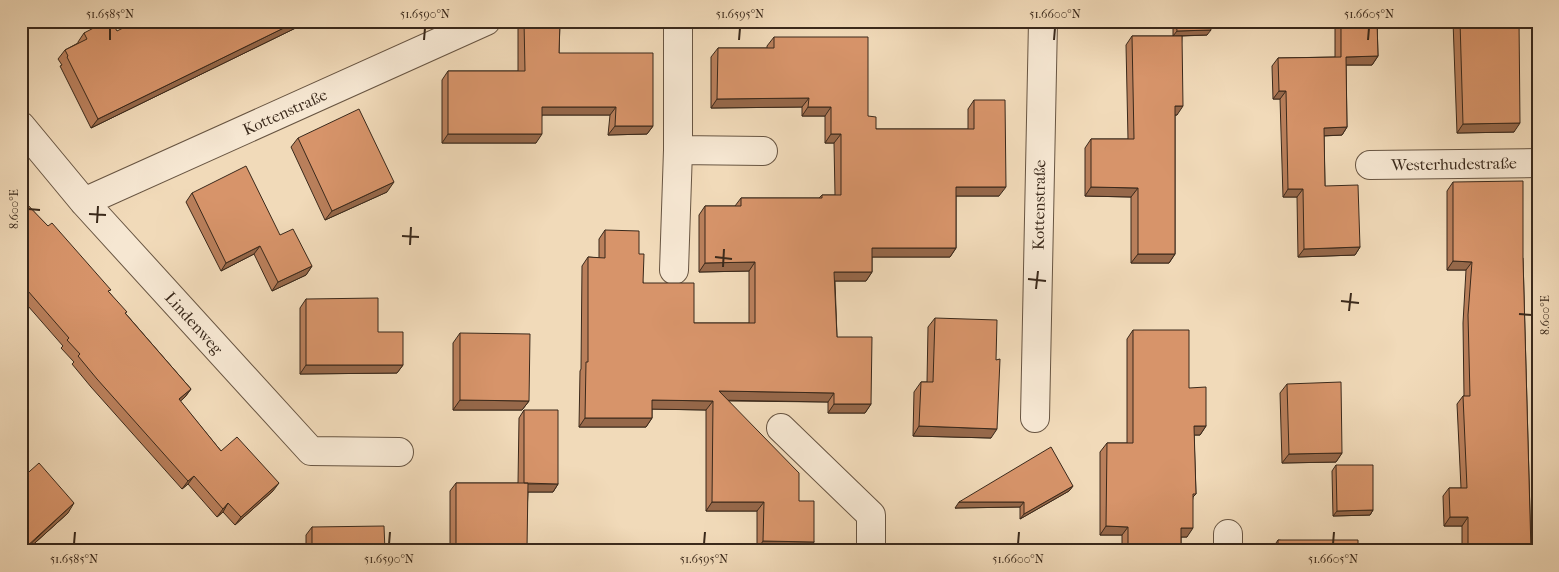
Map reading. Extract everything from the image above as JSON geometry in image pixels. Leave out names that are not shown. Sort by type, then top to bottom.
[{"type":"street","name":"Kottenstraße","points":[[84,202],[486,21]]},
{"type":"street","points":[[674,270],[678,150],[678,21]]},
{"type":"street","name":"Kottenstraße","points":[[1035,418],[1043,21]]},
{"type":"street","name":"Lindenweg","points":[[21,126],[84,202],[311,451],[399,452]]},
{"type":"street","points":[[678,150],[763,151]]},
{"type":"street","name":"Westerhudestraße","points":[[1370,165],[1538,163]]},
{"type":"street","points":[[781,428],[871,515],[871,551]]},
{"type":"building","points":[[107,21],[111,21],[117,31],[137,21],[298,21],[98,119],[65,50],[87,39],[84,33]]},
{"type":"building","points":[[524,21],[560,21],[559,53],[653,53],[653,126],[615,126],[616,107],[542,107],[542,134],[448,134],[448,71],[525,71]]},
{"type":"building","points":[[1176,21],[1210,21],[1211,30],[1177,31]]},
{"type":"building","points":[[1341,21],[1377,21],[1378,56],[1346,57],[1347,127],[1324,128],[1325,186],[1358,185],[1360,247],[1304,249],[1303,189],[1288,189],[1286,91],[1279,91],[1278,58],[1341,57]]},
{"type":"building","points":[[1460,21],[1519,21],[1520,123],[1463,124]]},
{"type":"building","points":[[1132,36],[1182,36],[1183,106],[1175,106],[1175,254],[1138,254],[1138,188],[1091,187],[1091,139],[1134,139]]},
{"type":"building","points":[[774,37],[868,37],[868,116],[876,117],[876,129],[974,129],[974,100],[1005,100],[1006,187],[956,187],[956,248],[872,248],[872,272],[834,272],[837,337],[872,337],[871,404],[834,404],[834,393],[719,391],[799,473],[799,501],[814,501],[814,542],[763,541],[764,502],[712,502],[713,401],[652,400],[652,418],[585,418],[586,362],[588,362],[588,257],[605,258],[605,230],[639,231],[639,254],[644,254],[643,283],[694,283],[694,323],[755,323],[755,262],[705,263],[705,206],[741,206],[741,198],[822,198],[822,195],[841,195],[841,134],[831,134],[831,107],[808,107],[809,98],[717,99],[718,48],[774,48]]},
{"type":"building","points":[[359,109],[394,182],[332,211],[298,138]]},
{"type":"building","points":[[246,166],[280,235],[293,229],[312,266],[278,282],[260,246],[226,263],[192,193]]},
{"type":"building","points":[[1523,181],[1523,258],[1531,551],[1468,551],[1468,517],[1450,517],[1449,488],[1467,488],[1463,396],[1470,396],[1468,315],[1472,262],[1453,261],[1453,182]]},
{"type":"building","points":[[21,198],[48,226],[52,223],[111,290],[108,291],[127,312],[125,313],[191,389],[179,399],[221,451],[237,437],[279,483],[241,517],[228,503],[223,509],[194,476],[188,481],[97,379],[78,356],[80,354],[67,340],[69,338],[21,283]]},
{"type":"building","points":[[378,298],[378,332],[403,332],[403,365],[306,365],[306,299]]},
{"type":"building","points":[[935,318],[997,320],[996,360],[1000,359],[997,429],[919,426],[921,382],[933,382]]},
{"type":"building","points":[[1133,330],[1189,330],[1189,388],[1206,387],[1206,426],[1194,426],[1196,494],[1193,494],[1193,528],[1181,528],[1181,551],[1128,551],[1128,527],[1106,526],[1107,443],[1133,443]]},
{"type":"building","points":[[460,333],[530,334],[529,401],[460,400]]},
{"type":"building","points":[[1341,382],[1342,453],[1289,454],[1287,384]]},
{"type":"building","points":[[21,396],[27,402],[21,407]]},
{"type":"building","points":[[524,410],[558,410],[558,484],[524,483]]},
{"type":"building","points":[[1051,447],[1073,486],[1024,514],[1024,502],[959,502]]},
{"type":"building","points":[[39,463],[74,503],[25,548],[21,545],[21,479]]},
{"type":"building","points":[[1336,465],[1373,465],[1373,510],[1337,511]]},
{"type":"building","points":[[456,483],[528,483],[527,548],[523,548],[523,551],[456,551]]},
{"type":"building","points":[[384,526],[385,551],[312,551],[312,527]]},
{"type":"building","points":[[1278,540],[1358,540],[1358,551],[1278,551]]}]
